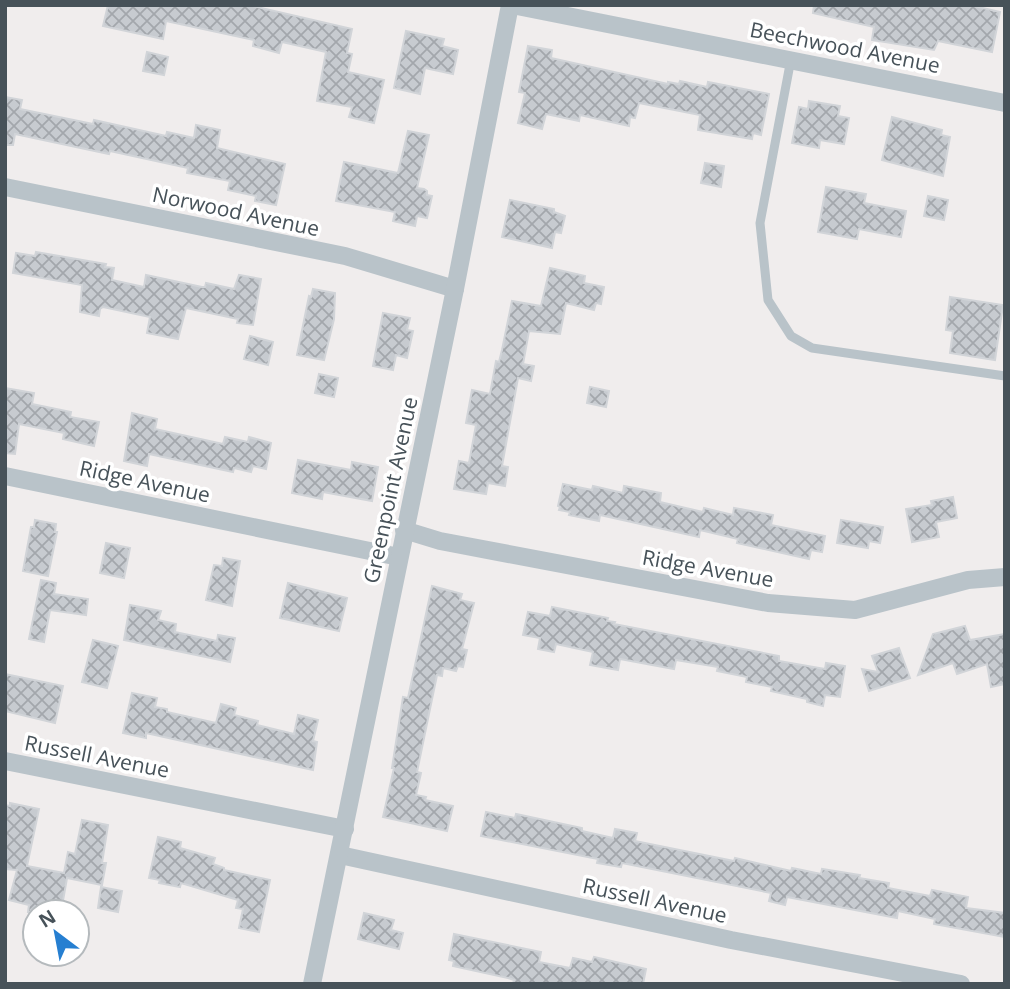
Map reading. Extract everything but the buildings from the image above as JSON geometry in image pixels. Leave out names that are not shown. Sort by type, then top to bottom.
[{"type":"street","name":"Beechwood Avenue","points":[[511,5],[1005,103]]},
{"type":"street","name":"Greenpoint Avenue","points":[[312,984],[511,5]]},
{"type":"street","name":"Norwood Avenue","points":[[5,187],[345,257],[454,289]]},
{"type":"street","name":"Ridge Avenue","points":[[5,476],[399,556]]},
{"type":"street","name":"Ridge Avenue","points":[[404,530],[440,541],[768,603],[855,610],[968,580],[1005,577]]},
{"type":"street","name":"Russell Avenue","points":[[5,761],[345,829]]},
{"type":"street","name":"Russell Avenue","points":[[340,855],[731,940],[961,984]]},
{"type":"lane","points":[[791,59],[760,223],[768,300],[792,336],[812,348],[1005,376]]}]
